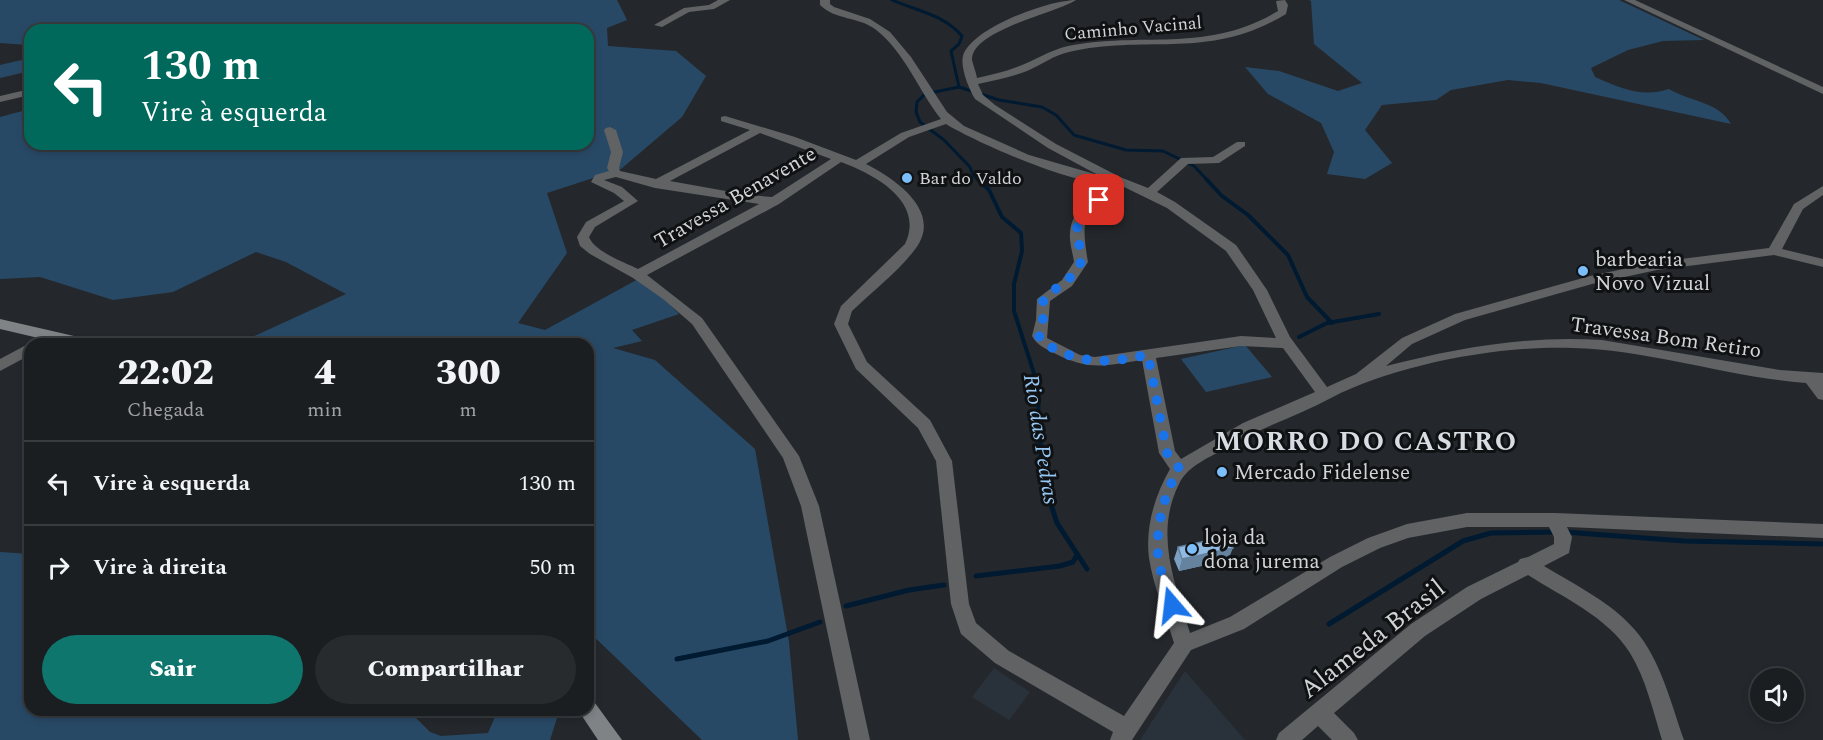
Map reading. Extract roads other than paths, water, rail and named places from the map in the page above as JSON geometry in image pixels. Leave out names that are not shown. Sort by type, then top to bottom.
[{"type":"main road","points":[[0,324],[63,338]]},
{"type":"main road","points":[[593,716],[611,740]]},
{"type":"street","points":[[659,25],[687,10],[711,6],[725,0]]},
{"type":"street","points":[[825,0],[825,5],[831,10],[868,22],[883,30],[918,75],[947,120],[987,140],[1045,164],[1084,176],[1118,181]]},
{"type":"street","points":[[1071,0],[1013,22],[975,43],[968,52],[968,58],[979,97],[1015,124],[1118,181],[1149,193],[1193,218],[1237,255],[1260,290],[1287,343],[1325,395]]},
{"type":"street","points":[[1628,0],[1823,91]]},
{"type":"street","name":"Caminho Vacinal","points":[[974,82],[1023,68],[1039,59],[1068,49],[1105,44],[1165,44],[1250,30],[1267,23],[1283,12],[1281,1]]},
{"type":"street","points":[[0,99],[24,93]]},
{"type":"street","points":[[725,118],[840,158]]},
{"type":"street","points":[[857,164],[905,135],[947,120]]},
{"type":"street","points":[[656,184],[760,129]]},
{"type":"street","points":[[610,130],[617,152],[613,168],[616,172]]},
{"type":"street","points":[[1149,193],[1185,160],[1215,161],[1241,144]]},
{"type":"street","name":"Travessa Benavente","points":[[638,275],[776,201],[840,158],[880,175],[907,198],[919,227],[918,236],[911,246],[846,309],[841,324],[861,365],[924,424],[944,461],[960,604],[968,628],[1002,657],[1123,734]]},
{"type":"street","points":[[776,201],[748,200],[700,189],[656,184],[616,172],[599,178],[597,182],[618,190],[632,201],[590,225],[583,237],[585,243],[595,251],[638,275],[668,296],[697,321],[791,456],[810,506],[861,740]]},
{"type":"street","points":[[1118,181],[1079,219],[1076,237],[1081,262],[1067,283],[1049,294],[1042,303],[1043,320],[1039,336],[1046,345],[1086,361],[1112,361],[1241,341],[1287,343]]},
{"type":"street","points":[[1774,251],[1798,207],[1823,190]]},
{"type":"street","points":[[1184,644],[1158,557],[1161,514],[1169,486],[1179,468],[1249,427],[1361,378],[1413,337],[1460,317],[1590,280],[1657,266],[1774,251],[1823,264]]},
{"type":"street","points":[[46,338],[51,335]]},
{"type":"street","name":"Travessa Bom Retiro","points":[[1361,378],[1457,354],[1528,345],[1568,343],[1602,345],[1732,368],[1817,378]]},
{"type":"street","points":[[0,366],[24,352]]},
{"type":"street","points":[[1148,355],[1167,453],[1179,468]]},
{"type":"street","points":[[1817,378],[1823,395]]},
{"type":"street","points":[[1123,734],[1184,644],[1237,623],[1336,562],[1374,543],[1407,531],[1467,520],[1555,520],[1823,531]]},
{"type":"street","name":"Alameda Brasil","points":[[1286,740],[1418,630],[1474,593],[1526,564],[1563,548],[1563,537],[1555,520]]},
{"type":"street","points":[[1526,564],[1619,626],[1635,645],[1647,668],[1673,740]]},
{"type":"street","points":[[1318,713],[1347,740]]},
{"type":"waterway","name":"Rio das Pedras","points":[[892,0],[938,18],[962,36],[959,44],[951,51],[959,87]]},
{"type":"waterway","name":"Rio das Pedras","points":[[959,87],[999,100],[1042,107],[1056,115],[1074,135],[1126,150],[1163,151],[1194,166],[1209,182]]},
{"type":"waterway","name":"Rio das Pedras","points":[[959,87],[925,94],[917,102],[916,112],[920,122],[944,140],[970,167],[973,175],[980,182]]},
{"type":"waterway","name":"Rio das Pedras","points":[[979,180],[989,190],[1002,217],[1021,233],[1022,251],[1014,284],[1014,311],[1039,389],[1038,421]]},
{"type":"waterway","name":"Rio das Pedras","points":[[1207,180],[1222,196],[1248,215],[1288,255],[1307,297],[1331,322]]},
{"type":"waterway","points":[[1331,322],[1379,314]]},
{"type":"waterway","points":[[1299,337],[1331,322]]},
{"type":"waterway","name":"Rio das Pedras","points":[[1038,421],[1044,483],[1057,523],[1087,569]]},
{"type":"waterway","points":[[1329,624],[1463,541],[1491,533],[1557,532]]},
{"type":"waterway","points":[[1565,532],[1684,541],[1823,544]]},
{"type":"waterway","points":[[976,576],[1060,566],[1073,562],[1077,555]]},
{"type":"waterway","points":[[846,606],[909,590],[944,585]]},
{"type":"waterway","points":[[677,659],[768,641],[820,622]]},
{"type":"place","name":"Bar do Valdo","points":[[907,178]]},
{"type":"place","name":"barbearia Novo Vizual","points":[[1583,271]]},
{"type":"place","name":"Mercado Fidelense","points":[[1222,472]]},
{"type":"place","name":"loja da dona jurema","points":[[1192,549]]},
{"type":"district","name":"MORRO DO CASTRO","points":[[1366,441]]}]
